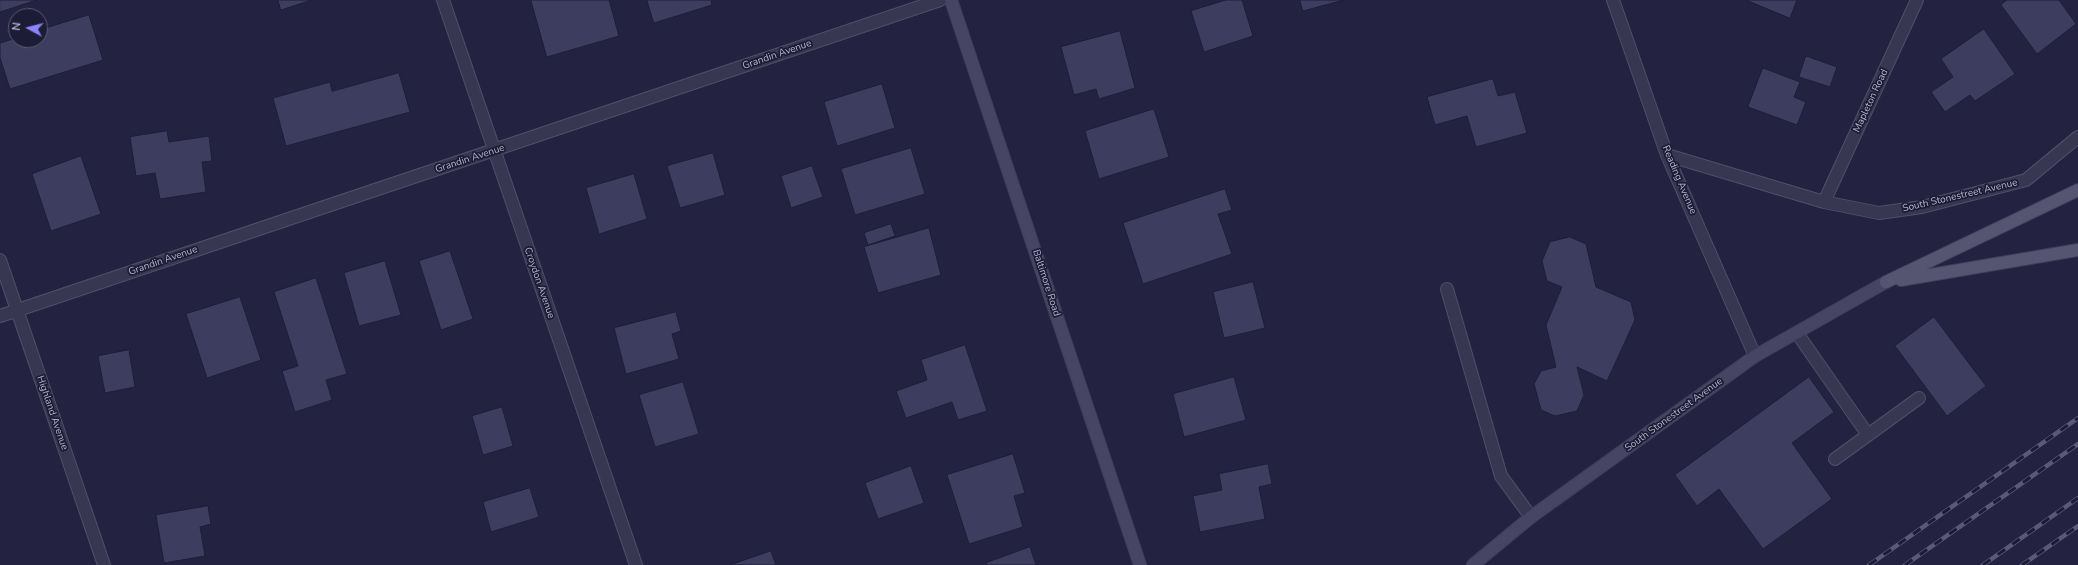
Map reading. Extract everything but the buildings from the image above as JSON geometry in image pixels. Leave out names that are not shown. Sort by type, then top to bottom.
[{"type":"main road","points":[[1886,282],[2078,190]]},
{"type":"main road","points":[[1886,282],[2078,250]]},
{"type":"street","name":"Croydon Avenue","points":[[443,0],[636,565]]},
{"type":"street","name":"Grandin Avenue","points":[[0,316],[940,0]]},
{"type":"street","name":"Baltimore Road","points":[[952,0],[1140,565]]},
{"type":"street","name":"Reading Avenue","points":[[1613,0],[1667,155],[1756,356]]},
{"type":"street","name":"Mapleton Road","points":[[1824,202],[1917,0]]},
{"type":"street","name":"South Stonestreet Avenue","points":[[1667,155],[1824,202],[1879,213],[1922,207],[2026,180],[2078,137]]},
{"type":"street","name":"Highland Avenue","points":[[0,260],[104,565]]},
{"type":"street","name":"South Stonestreet Avenue","points":[[1473,565],[1531,517],[1756,356],[1886,282]]},
{"type":"street","points":[[1447,289],[1501,476],[1531,517]]},
{"type":"street","points":[[1797,333],[1868,434]]},
{"type":"street","points":[[1835,459],[1918,398]]},
{"type":"railway","points":[[1869,565],[2078,418]]},
{"type":"railway","points":[[1905,565],[2078,444]]},
{"type":"railway","points":[[1983,565],[2078,498]]},
{"type":"railway","points":[[2022,565],[2078,526]]}]
